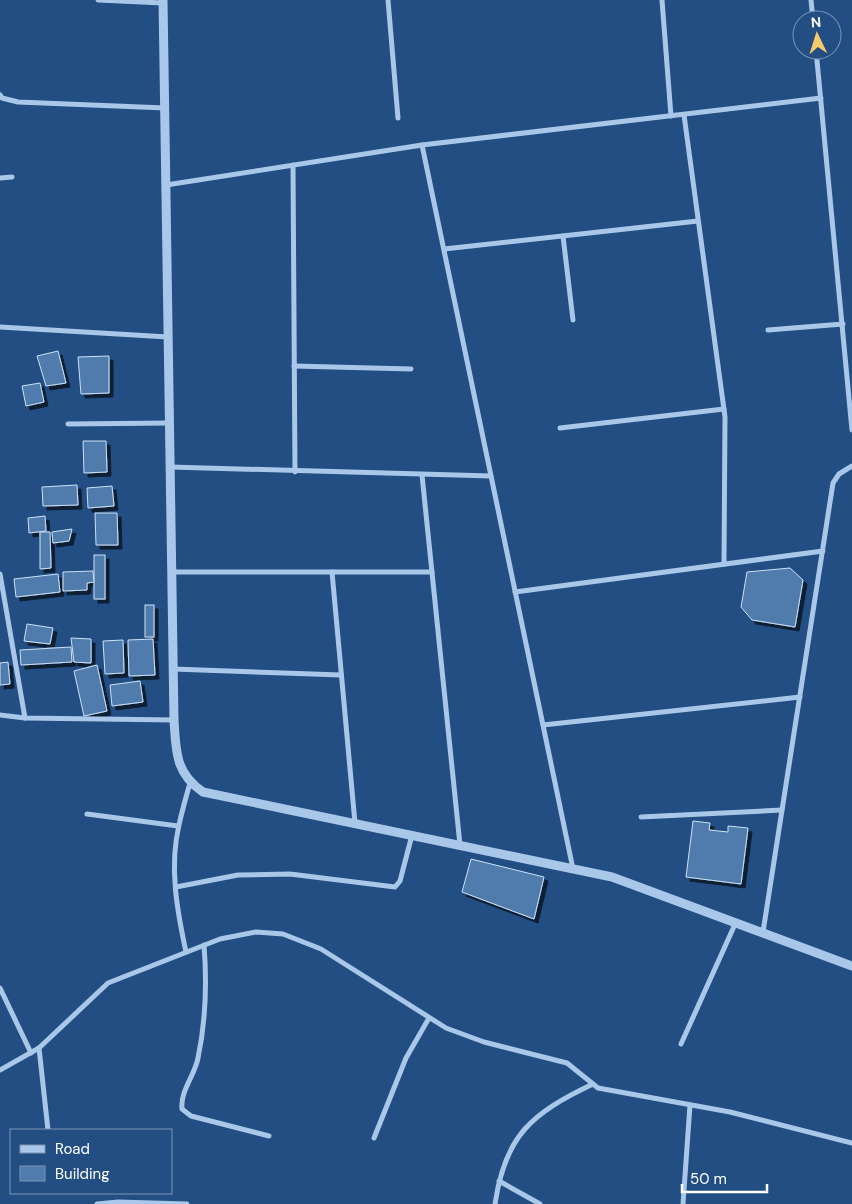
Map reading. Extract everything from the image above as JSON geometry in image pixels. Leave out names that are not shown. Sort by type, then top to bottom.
[{"type":"street","points":[[98,0],[163,1],[174,720],[176,753],[180,768],[190,784],[203,792],[612,878],[852,966]]},
{"type":"street","points":[[388,0],[398,118]]},
{"type":"street","points":[[662,0],[672,116]]},
{"type":"street","points":[[817,60],[852,430]]},
{"type":"street","points":[[0,95],[2,98],[18,102],[165,108]]},
{"type":"street","points":[[166,185],[422,145],[821,98]]},
{"type":"street","points":[[684,115],[724,409],[724,564]]},
{"type":"street","points":[[422,145],[573,869]]},
{"type":"street","points":[[293,165],[295,472]]},
{"type":"street","points":[[0,178],[12,177]]},
{"type":"street","points":[[444,249],[698,221]]},
{"type":"street","points":[[563,236],[573,320]]},
{"type":"street","points":[[768,330],[842,324]]},
{"type":"street","points":[[0,327],[168,336]]},
{"type":"street","points":[[294,366],[411,369]]},
{"type":"street","points":[[560,428],[724,409]]},
{"type":"street","points":[[68,424],[168,423]]},
{"type":"street","points":[[763,932],[833,483],[839,474],[852,466]]},
{"type":"street","points":[[170,467],[491,476]]},
{"type":"street","points":[[422,475],[460,845]]},
{"type":"street","points":[[515,592],[823,551]]},
{"type":"street","points":[[171,572],[432,572]]},
{"type":"street","points":[[332,572],[355,823]]},
{"type":"street","points":[[0,574],[25,718]]},
{"type":"street","points":[[173,668],[341,675]]},
{"type":"street","points":[[543,725],[800,697]]},
{"type":"street","points":[[0,715],[25,718],[174,720]]},
{"type":"street","points":[[186,952],[177,909],[174,868],[178,826],[190,784]]},
{"type":"street","points":[[641,817],[782,810]]},
{"type":"street","points":[[87,814],[178,826]]},
{"type":"street","points":[[176,887],[238,875],[290,874],[395,887],[400,881],[412,835]]},
{"type":"street","points":[[681,1044],[736,922]]},
{"type":"street","points":[[0,1070],[39,1048],[108,983],[204,945],[256,932],[284,934],[321,949],[446,1028],[484,1042],[567,1063],[593,1084],[608,1092],[730,1112],[852,1143]]},
{"type":"street","points":[[204,945],[207,982],[204,1022],[198,1060],[181,1101],[182,1109],[191,1116],[269,1136]]},
{"type":"street","points":[[0,988],[31,1053]]},
{"type":"street","points":[[374,1138],[406,1058],[429,1018]]},
{"type":"street","points":[[39,1048],[48,1129]]},
{"type":"street","points":[[495,1204],[498,1181],[507,1154],[518,1135],[563,1098],[593,1084]]},
{"type":"street","points":[[683,1204],[690,1105]]},
{"type":"street","points":[[498,1181],[540,1204]]},
{"type":"street","points":[[97,1204],[118,1202],[187,1204]]},
{"type":"building","points":[[58,351],[66,383],[46,386],[37,356]]},
{"type":"building","points":[[109,356],[109,393],[81,394],[78,357]]},
{"type":"building","points":[[40,383],[44,402],[26,406],[22,386]]},
{"type":"building","points":[[83,441],[106,441],[107,472],[84,473]]},
{"type":"building","points":[[77,485],[78,505],[43,506],[42,487]]},
{"type":"building","points":[[112,486],[114,506],[88,508],[87,488]]},
{"type":"building","points":[[95,513],[117,513],[118,545],[96,545]]},
{"type":"building","points":[[45,516],[46,531],[29,533],[28,518]]},
{"type":"building","points":[[72,529],[69,541],[53,543],[52,532]]},
{"type":"building","points":[[40,532],[50,532],[51,568],[40,569]]},
{"type":"building","points":[[94,555],[105,555],[105,599],[94,599]]},
{"type":"building","points":[[790,568],[803,580],[795,627],[752,620],[741,607],[747,572]]},
{"type":"building","points":[[93,571],[94,582],[87,583],[87,590],[63,591],[63,572]]},
{"type":"building","points":[[58,574],[60,592],[16,597],[14,579]]},
{"type":"building","points":[[145,605],[154,605],[154,637],[145,637]]},
{"type":"building","points":[[27,624],[53,628],[50,644],[24,641]]},
{"type":"building","points":[[71,638],[91,639],[91,663],[74,662]]},
{"type":"building","points":[[153,639],[155,675],[129,676],[128,640]]},
{"type":"building","points":[[123,640],[124,673],[105,674],[103,641]]},
{"type":"building","points":[[71,647],[72,662],[21,665],[20,650]]},
{"type":"building","points":[[8,662],[10,684],[0,685],[0,663]]},
{"type":"building","points":[[97,665],[107,711],[84,716],[74,671]]},
{"type":"building","points":[[140,681],[143,702],[112,706],[110,685]]},
{"type":"building","points":[[693,821],[710,823],[709,830],[728,832],[728,826],[748,828],[741,884],[686,877]]},
{"type":"building","points":[[471,859],[544,877],[534,919],[462,892]]}]
